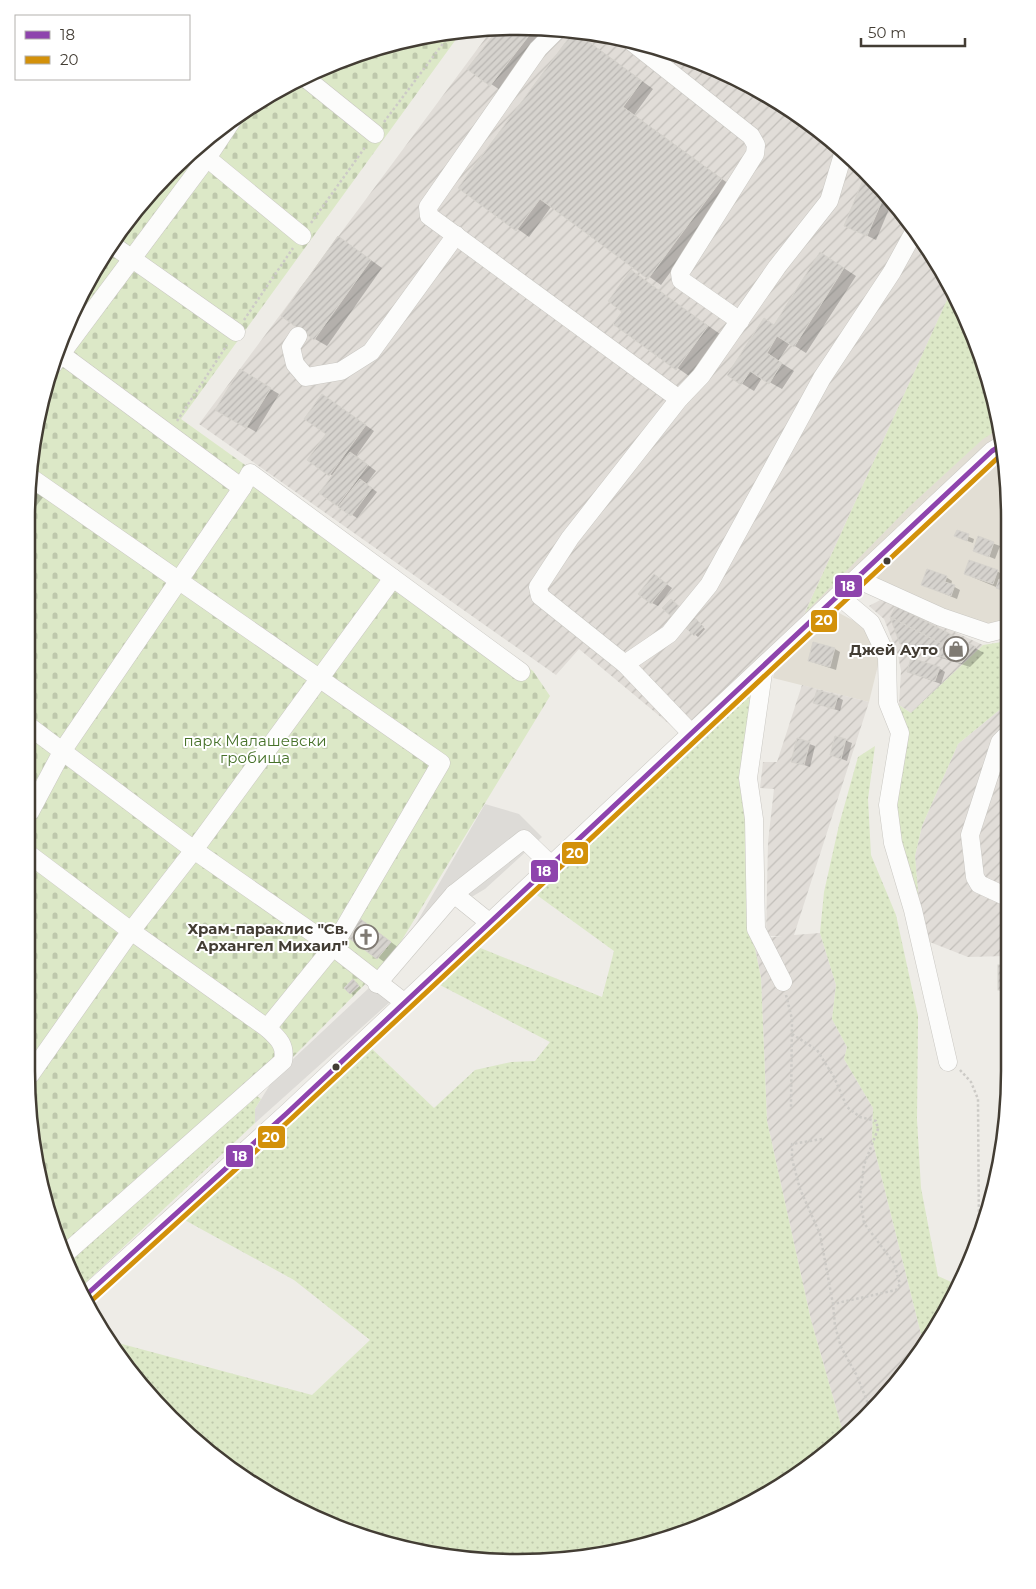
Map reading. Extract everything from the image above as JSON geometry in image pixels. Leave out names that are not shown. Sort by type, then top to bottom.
[{"type":"street","points":[[551,36],[538,49],[428,207],[429,216],[679,399]]},
{"type":"street","points":[[644,51],[751,136],[756,145],[755,154],[680,273],[681,280],[740,321]]},
{"type":"street","points":[[311,82],[375,134]]},
{"type":"street","points":[[69,342],[132,260],[220,138]]},
{"type":"street","points":[[207,158],[302,236]]},
{"type":"street","points":[[691,733],[626,664],[540,596],[538,587],[570,538],[679,399],[701,376],[777,267],[829,201],[841,160]]},
{"type":"street","points":[[298,336],[292,347],[295,364],[306,378],[341,371],[370,352],[456,235]]},
{"type":"street","points":[[626,664],[669,634],[710,585],[822,378],[892,272],[911,238]]},
{"type":"street","points":[[117,248],[236,332]]},
{"type":"street","points":[[62,360],[242,488]]},
{"type":"street","points":[[89,1292],[405,1003],[996,449]]},
{"type":"street","points":[[35,803],[63,750],[242,488],[250,473],[521,672]]},
{"type":"street","points":[[36,482],[441,763],[333,946],[268,1028]]},
{"type":"street","points":[[35,1068],[131,931],[194,850],[393,578]]},
{"type":"street","points":[[856,580],[941,617],[988,632],[1001,629]]},
{"type":"street","points":[[839,596],[871,622],[887,657],[888,703],[900,734],[888,805],[893,844],[913,910],[948,1062]]},
{"type":"street","points":[[764,666],[748,778],[754,819],[756,929],[783,982]]},
{"type":"street","points":[[35,730],[194,850],[333,946],[377,984],[405,1003]]},
{"type":"street","points":[[1001,741],[970,834],[975,877],[979,884],[1001,894]]},
{"type":"street","points":[[377,984],[454,894],[524,840],[551,865]]},
{"type":"street","points":[[35,859],[131,931],[268,1028],[281,1040],[285,1051],[282,1061],[69,1249]]},
{"type":"street","points":[[454,894],[490,923]]},
{"type":"path","points":[[783,982],[792,1019],[791,1108]]},
{"type":"path","points":[[792,1034],[817,1050],[834,1077],[847,1107],[860,1118],[876,1121],[878,1128],[864,1165],[860,1196],[864,1223],[894,1263],[900,1284],[896,1290],[833,1304]]},
{"type":"path","points":[[948,1062],[962,1071],[972,1082],[978,1099],[979,1215]]},
{"type":"path","points":[[822,1139],[792,1144],[792,1159],[800,1189],[820,1234],[833,1304],[835,1326],[841,1347],[857,1376],[868,1404]]},
{"type":"shaded area","points":[[487,36],[550,36],[612,44],[643,51],[703,72],[760,100],[812,135],[860,176],[901,224],[920,250],[948,298],[792,640],[686,738],[579,649],[556,675],[199,424]]},
{"type":"shaded area","points":[[948,298],[964,333],[985,393],[997,455],[1001,518],[1001,630],[988,633],[857,580],[792,640]]},
{"type":"shaded area","points":[[882,599],[983,645],[911,713],[899,705],[901,671],[898,655],[884,619],[869,606]]},
{"type":"shaded area","points":[[830,613],[839,613],[860,624],[877,649],[879,661],[869,702],[773,678],[776,665]]},
{"type":"shaded area","points":[[802,685],[869,702],[794,935],[820,933],[836,985],[832,1019],[847,1047],[844,1059],[873,1108],[872,1139],[922,1336],[881,1389],[860,1413],[842,1429],[811,1320],[767,1121],[761,978],[753,939],[782,936],[766,936],[768,842],[774,789],[760,788],[763,762],[777,762]]},
{"type":"shaded area","points":[[1001,709],[1001,956],[968,957],[922,939],[915,856],[922,826],[958,744]]},
{"type":"shaded area","points":[[485,804],[519,814],[542,837],[485,889],[441,915],[402,948]]},
{"type":"shaded area","points":[[370,987],[391,1001],[255,1123],[255,1109],[276,1075]]},
{"type":"green space","name":"парк Малашевски гробища","points":[[456,39],[181,419],[533,671],[550,696],[391,958],[291,1059],[73,1259],[51,1196],[39,1134],[36,1103],[35,518],[36,486],[44,424],[51,393],[61,363],[85,304],[116,250],[135,224],[176,176],[224,135],[250,116],[304,85],[333,72],[393,51]]},
{"type":"green space","points":[[948,298],[975,363],[985,393],[993,433],[983,439],[910,506],[805,613]]},
{"type":"green space","points":[[1001,642],[1001,709],[958,744],[922,826],[915,856],[922,939],[884,804],[899,705],[911,713],[983,645]]},
{"type":"green space","points":[[754,686],[753,939],[761,978],[767,1121],[811,1320],[842,1429],[786,1473],[759,1489],[732,1504],[673,1528],[643,1538],[581,1550],[550,1553],[486,1553],[424,1545],[393,1538],[333,1517],[276,1489],[224,1454],[176,1413],[119,1343],[312,1395],[370,1340],[294,1280],[181,1218],[369,1046],[434,1108],[475,1070],[511,1062],[535,1061],[550,1042],[438,984],[478,947],[602,997],[614,951],[534,893]]},
{"type":"green space","points":[[875,746],[868,799],[871,855],[896,915],[918,1016],[917,1120],[921,1188],[938,1276],[952,1282],[922,1336],[872,1139],[873,1108],[844,1059],[847,1047],[832,1019],[836,985],[820,933],[824,892],[839,825],[858,757]]},
{"type":"green space","points":[[253,1093],[261,1099],[255,1109],[255,1123],[84,1284],[73,1259]]},
{"type":"building","points":[[529,35],[490,86],[467,69],[493,36]]},
{"type":"building","points":[[569,38],[586,40],[642,81],[623,107],[722,179],[648,279],[540,199],[516,231],[458,188]]},
{"type":"building","points":[[864,180],[882,201],[867,236],[844,226]]},
{"type":"building","points":[[338,236],[371,260],[314,340],[281,316]]},
{"type":"building","points":[[820,252],[844,268],[794,347],[777,336],[767,353],[782,363],[769,384],[750,371],[741,385],[727,375],[764,318],[774,325]]},
{"type":"building","points":[[631,270],[708,326],[676,370],[613,324],[622,312],[608,301]]},
{"type":"building","points":[[240,369],[271,388],[246,428],[215,410]]},
{"type":"building","points":[[322,394],[366,425],[329,476],[307,460],[326,434],[304,419]]},
{"type":"building","points":[[350,452],[368,465],[337,506],[319,493]]},
{"type":"building","points":[[360,479],[372,488],[351,516],[338,507]]},
{"type":"building","points":[[957,530],[969,534],[967,541],[954,536]]},
{"type":"building","points":[[978,536],[994,542],[989,557],[973,551]]},
{"type":"building","points":[[969,560],[998,570],[993,584],[964,574]]},
{"type":"building","points":[[927,569],[947,576],[945,582],[955,585],[951,596],[921,585]]},
{"type":"building","points":[[654,574],[667,584],[651,604],[638,594]]},
{"type":"building","points":[[999,579],[1001,580],[1001,590],[996,588]]},
{"type":"building","points":[[671,599],[683,610],[674,619],[662,608]]},
{"type":"building","points":[[896,606],[954,636],[948,647],[890,617]]},
{"type":"building","points":[[692,615],[704,627],[694,636],[683,625]]},
{"type":"building","points":[[890,617],[948,647],[954,636],[976,647],[961,663],[900,644]]},
{"type":"building","points":[[813,642],[835,648],[830,667],[808,661]]},
{"type":"building","points":[[911,658],[940,667],[935,681],[907,672]]},
{"type":"building","points":[[817,690],[838,696],[834,709],[813,703]]},
{"type":"building","points":[[835,736],[846,739],[841,759],[830,755]]},
{"type":"building","points":[[797,738],[810,742],[804,765],[791,762]]},
{"type":"building","name":"Храм-параклис \"Св. Архангел Михаил\"","points":[[355,915],[391,942],[377,959],[342,933]]},
{"type":"building","points":[[998,965],[1001,965],[1001,990],[998,990]]},
{"type":"building","points":[[353,979],[359,986],[350,994],[344,988]]},
{"type":"transit line","name":"18","points":[[89,1292],[287,1113],[996,449]]},
{"type":"transit line","name":"20","points":[[93,1299],[292,1118],[997,458]]},
{"type":"place","name":"Джей Ауто","points":[[956,649]]},
{"type":"place","name":"Храм-параклис \"Св. Архангел Михаил\"","points":[[366,937]]}]
